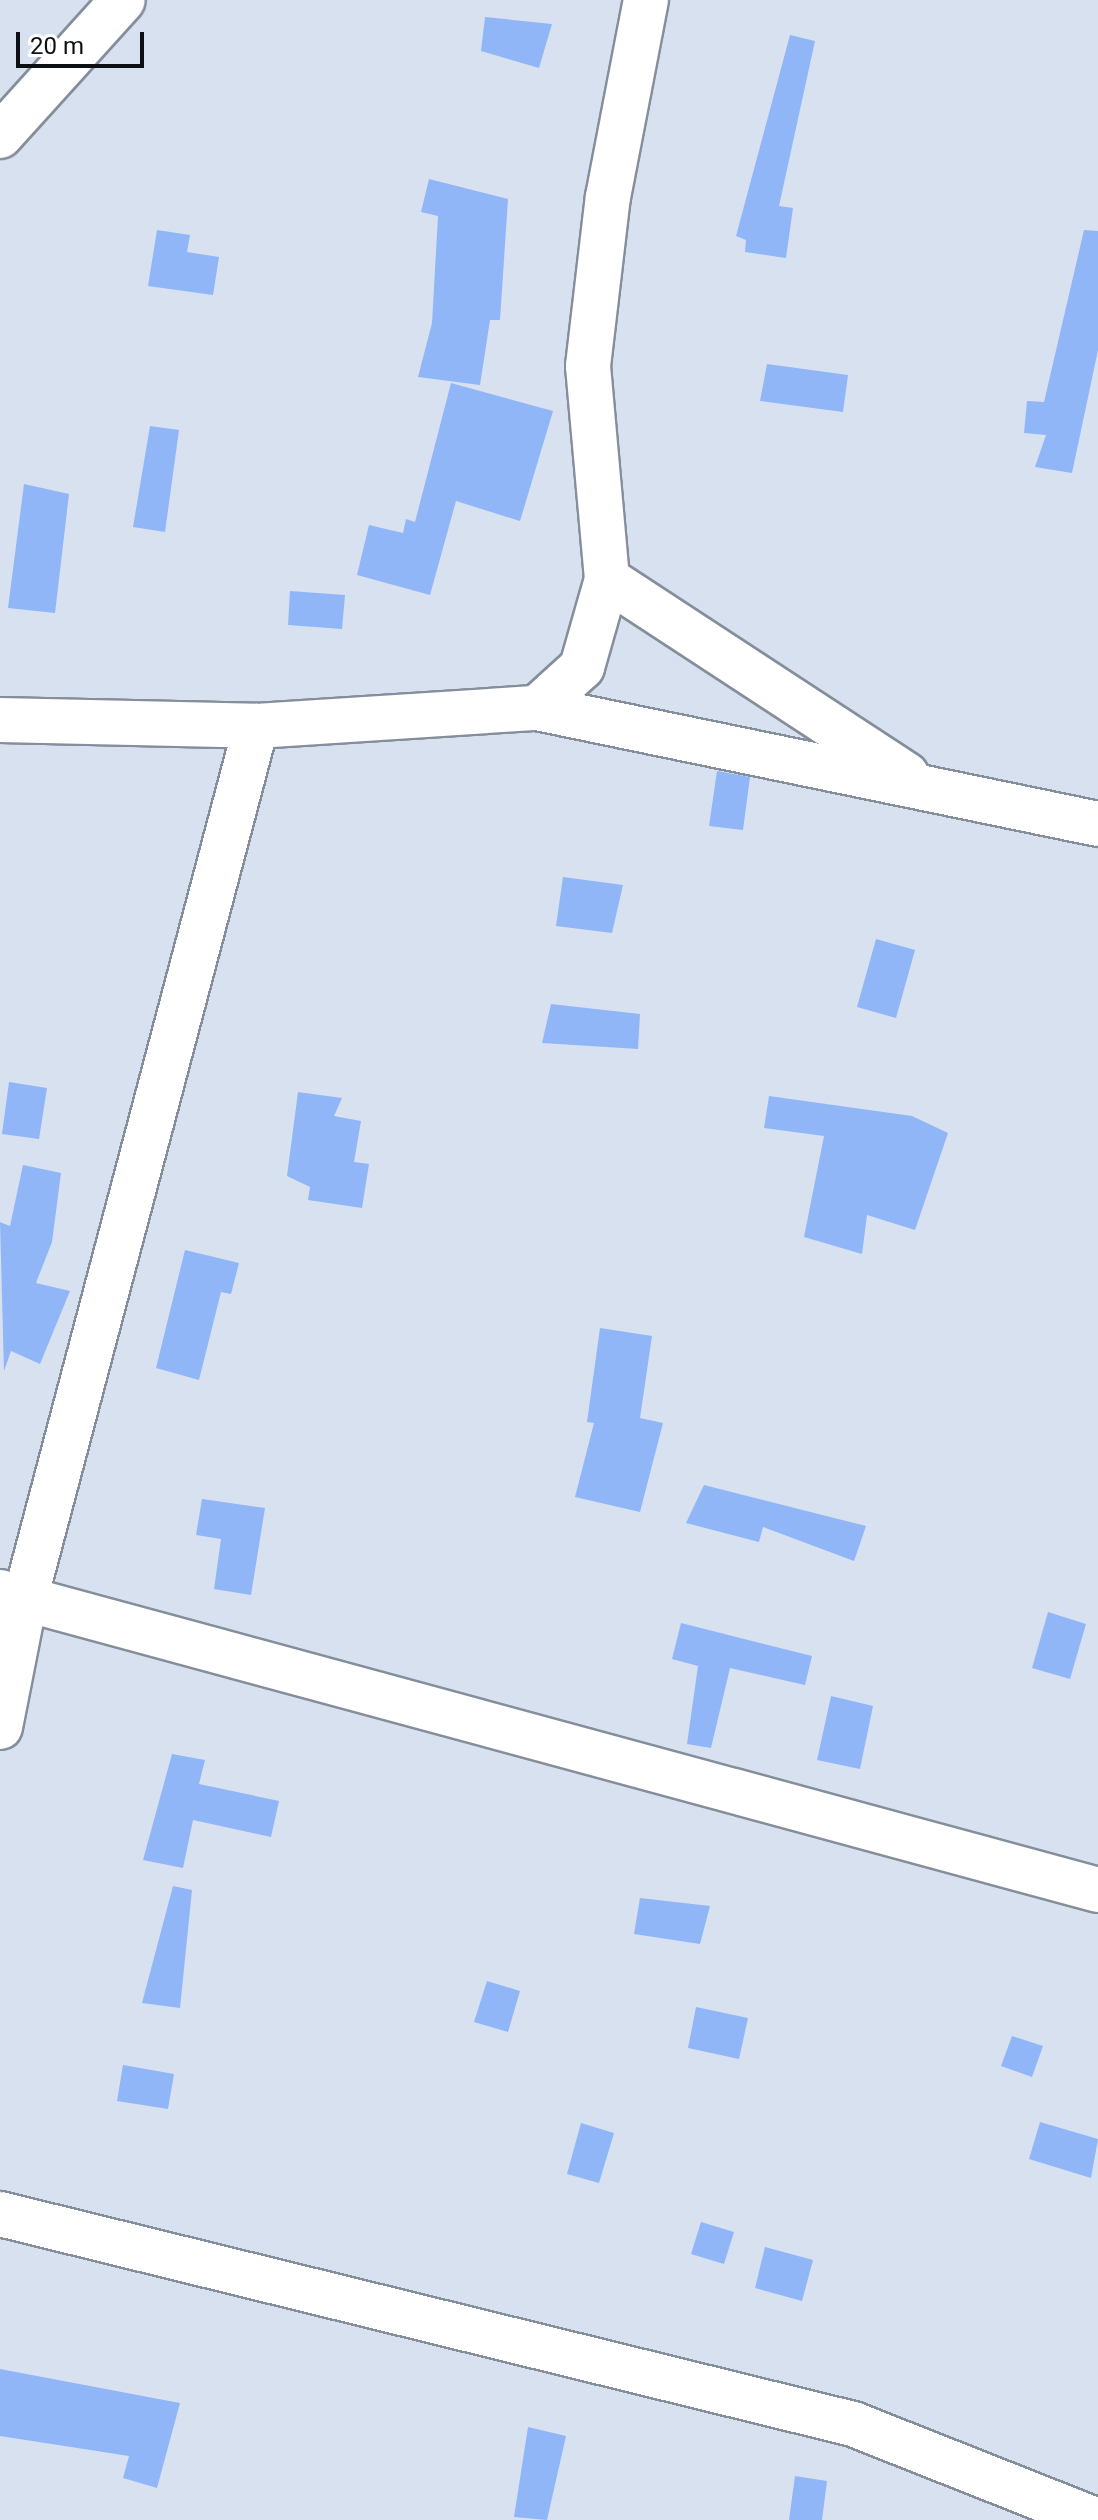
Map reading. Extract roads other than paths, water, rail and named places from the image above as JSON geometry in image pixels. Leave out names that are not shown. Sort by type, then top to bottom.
[{"type":"street","points":[[0,136],[123,0]]},
{"type":"street","points":[[537,708],[582,667],[607,579],[588,366],[608,197],[646,0]]},
{"type":"street","points":[[607,579],[926,787]]},
{"type":"street","points":[[0,720],[256,726],[537,708],[1098,824]]},
{"type":"street","points":[[0,1727],[12,1596],[256,726]]},
{"type":"street","points":[[12,1596],[1098,1890]]},
{"type":"street","points":[[0,2214],[853,2424],[1095,2520]]}]
